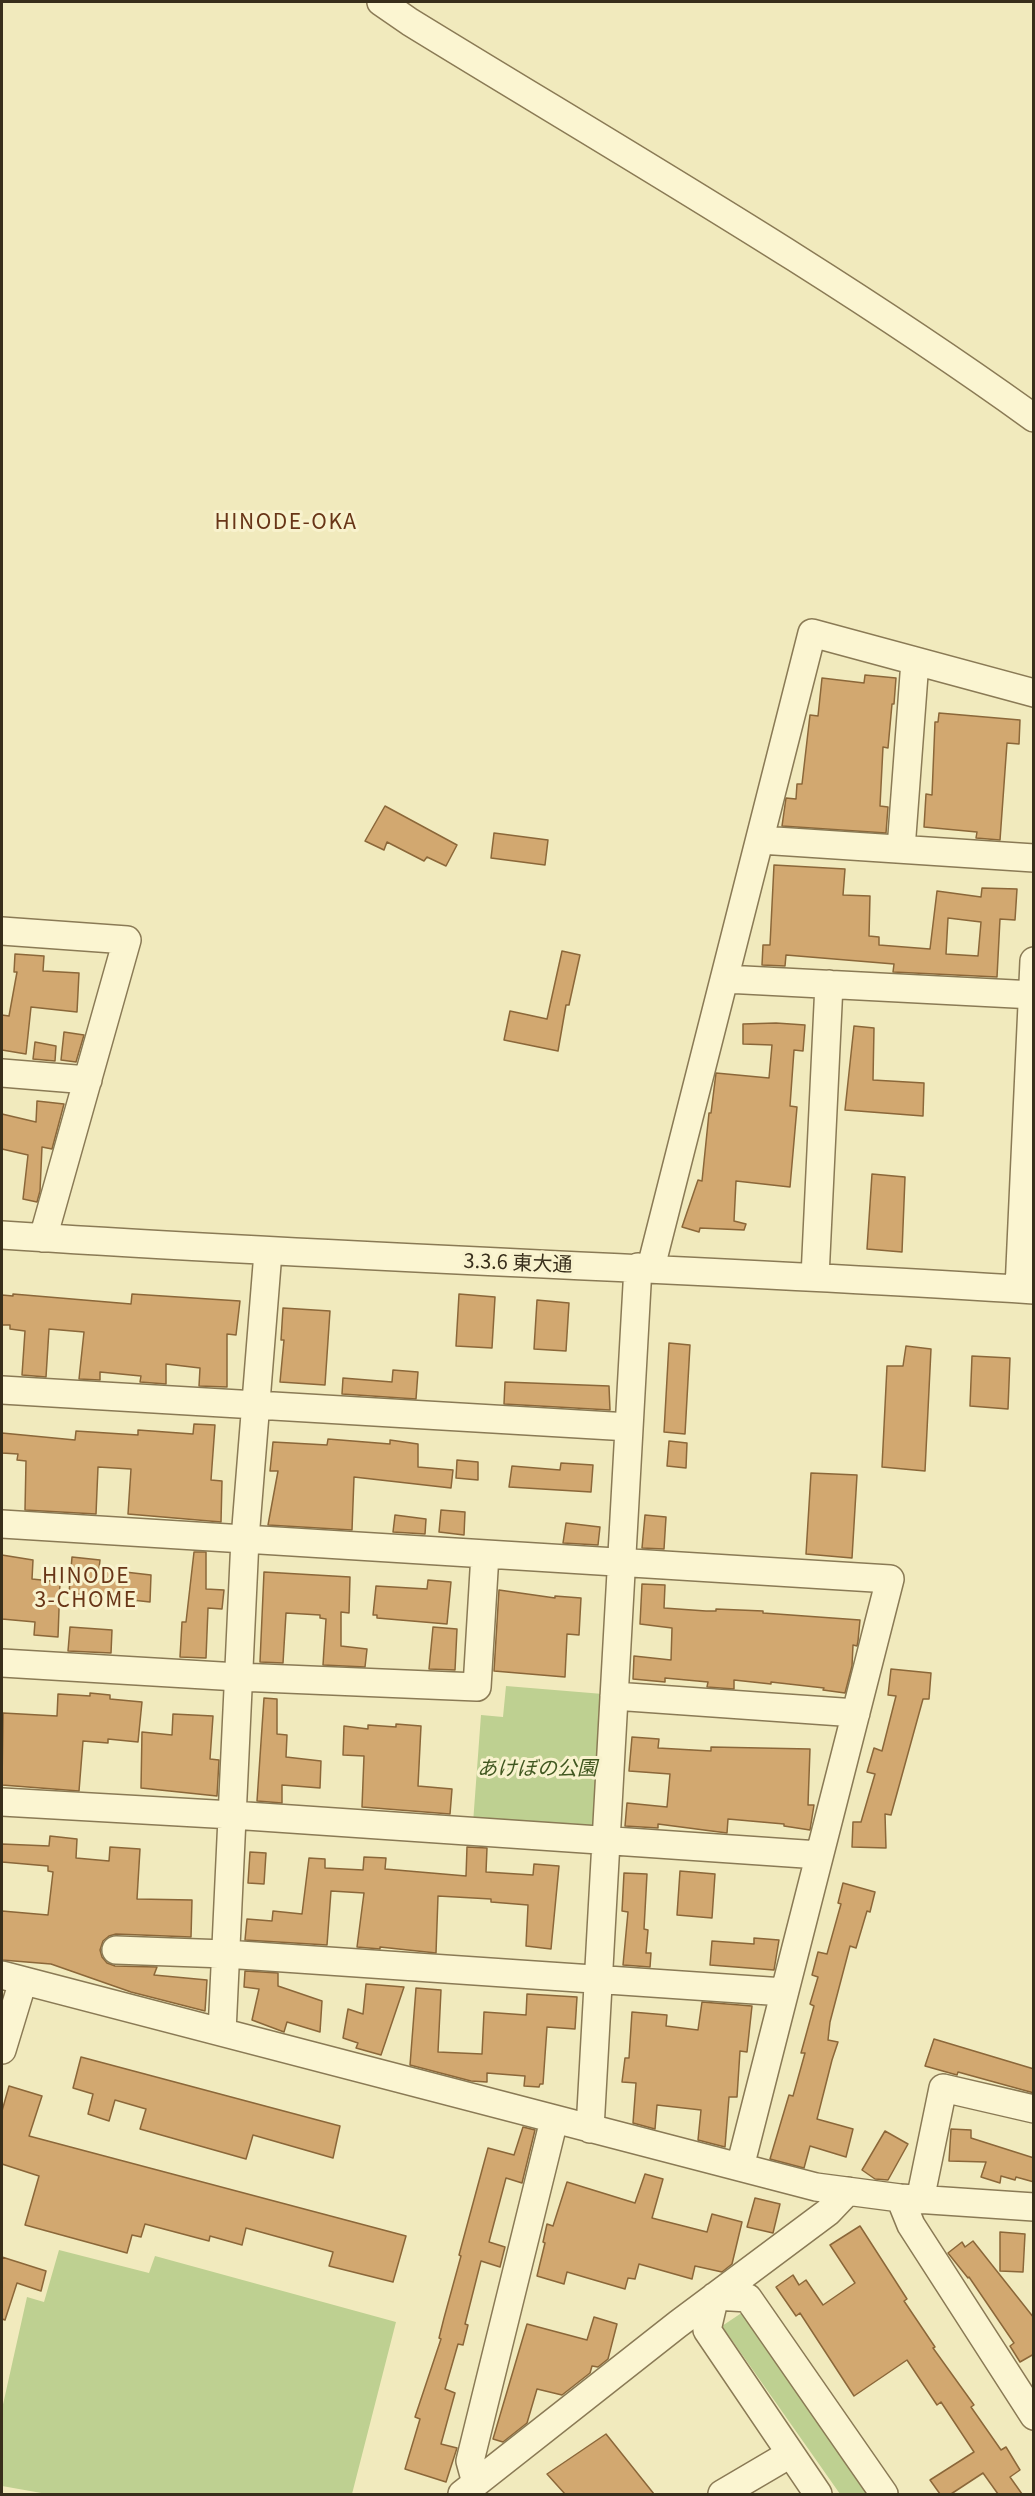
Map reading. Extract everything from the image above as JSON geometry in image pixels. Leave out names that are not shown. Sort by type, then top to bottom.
[{"type":"street","points":[[381,2],[836,284],[951,358],[1034,418]]},
{"type":"street","points":[[590,2129],[629,1427],[644,1267],[724,979],[812,633],[1034,693]]},
{"type":"street","points":[[901,849],[915,661]]},
{"type":"street","points":[[760,840],[1034,858]]},
{"type":"street","points":[[2,931],[127,940],[43,1238]]},
{"type":"street","points":[[1026,1289],[1034,961]]},
{"type":"street","points":[[724,979],[1032,995]]},
{"type":"street","points":[[816,1277],[829,984]]},
{"type":"street","points":[[2,1073],[88,1080]]},
{"type":"street","name":"3.3.6 東大通","points":[[2,1235],[268,1252],[644,1267],[1026,1289]]},
{"type":"street","points":[[222,2032],[245,1539],[268,1252]]},
{"type":"street","points":[[2,1390],[629,1427]]},
{"type":"street","points":[[2,1524],[890,1579],[740,2167]]},
{"type":"street","points":[[2,1663],[238,1677],[477,1687],[485,1554]]},
{"type":"street","points":[[614,1696],[856,1713]]},
{"type":"street","points":[[2,1802],[232,1815],[819,1856]]},
{"type":"street","points":[[116,1950],[225,1954],[784,1992]]},
{"type":"street","points":[[2,2050],[12,1978],[816,2187],[910,2199],[1034,2207]]},
{"type":"street","points":[[1034,2109],[943,2088],[910,2199],[911,2225],[1034,2416]]},
{"type":"street","points":[[469,2489],[470,2461],[555,2120]]},
{"type":"street","points":[[469,2489],[715,2296],[828,2212],[848,2192]]},
{"type":"street","points":[[715,2296],[707,2330],[818,2494]]},
{"type":"street","points":[[715,2296],[748,2298],[884,2494]]},
{"type":"street","points":[[722,2494],[790,2454]]},
{"type":"green space","name":"あけぼの公園","points":[[506,1686],[603,1694],[593,1832],[473,1823],[481,1715],[503,1717]]},
{"type":"green space","points":[[59,2250],[149,2273],[155,2256],[396,2322],[352,2494],[47,2494],[2,2486],[2,2409],[27,2297],[44,2302]]},
{"type":"green space","points":[[743,2312],[869,2494],[840,2494],[722,2326]]},
{"type":"building","points":[[865,675],[896,678],[888,748],[883,747],[880,806],[888,807],[886,833],[782,826],[786,798],[796,799],[797,784],[802,784],[810,715],[818,716],[822,678],[864,683]]},
{"type":"building","points":[[939,713],[1020,720],[1019,744],[1007,743],[1000,840],[976,838],[977,832],[924,827],[926,794],[932,795],[935,722],[938,722]]},
{"type":"building","points":[[385,806],[457,845],[446,866],[427,857],[424,861],[387,842],[384,850],[365,841]]},
{"type":"building","points":[[494,833],[548,840],[545,865],[491,858]]},
{"type":"building","points":[[774,865],[845,869],[843,895],[870,896],[869,936],[879,937],[879,945],[930,949],[937,891],[981,897],[982,888],[1017,889],[1015,920],[1000,919],[997,977],[893,972],[894,964],[786,955],[785,966],[762,965],[763,945],[770,945]],"holes":[[[948,918],[981,922],[978,956],[946,954]]]},
{"type":"building","points":[[562,951],[580,955],[569,1005],[566,1005],[558,1051],[504,1040],[510,1011],[547,1019]]},
{"type":"building","points":[[15,954],[44,956],[43,971],[79,973],[77,1012],[31,1007],[26,1054],[2,1050],[2,1015],[9,1016],[17,972],[14,972]]},
{"type":"building","points":[[743,1024],[805,1025],[803,1051],[794,1050],[790,1106],[797,1107],[790,1187],[736,1181],[734,1221],[746,1224],[744,1230],[700,1228],[699,1232],[682,1227],[698,1180],[702,1181],[716,1073],[769,1078],[772,1045],[743,1044]]},
{"type":"building","points":[[854,1026],[874,1028],[873,1080],[924,1083],[923,1116],[845,1110]]},
{"type":"building","points":[[64,1032],[84,1035],[76,1062],[61,1060]]},
{"type":"building","points":[[35,1042],[56,1046],[55,1061],[33,1059]]},
{"type":"building","points":[[37,1101],[64,1104],[52,1149],[42,1147],[40,1191],[37,1202],[23,1199],[28,1155],[2,1149],[2,1114],[36,1122]]},
{"type":"building","points":[[872,1174],[905,1177],[902,1252],[867,1249]]},
{"type":"building","points":[[13,1294],[131,1304],[132,1294],[240,1301],[236,1335],[227,1334],[227,1387],[199,1386],[200,1368],[166,1364],[166,1384],[140,1382],[141,1376],[100,1372],[100,1380],[79,1379],[84,1332],[49,1329],[46,1377],[22,1375],[25,1331],[10,1329],[10,1325],[2,1325],[2,1295],[13,1296]]},
{"type":"building","points":[[459,1294],[495,1297],[492,1348],[456,1346]]},
{"type":"building","points":[[537,1300],[569,1303],[566,1351],[534,1349]]},
{"type":"building","points":[[283,1308],[330,1311],[325,1385],[280,1382],[284,1340],[281,1340]]},
{"type":"building","points":[[669,1343],[690,1345],[685,1434],[664,1432]]},
{"type":"building","points":[[906,1346],[931,1349],[925,1471],[882,1467],[887,1366],[903,1366]]},
{"type":"building","points":[[972,1356],[1010,1358],[1008,1409],[970,1406]]},
{"type":"building","points":[[393,1370],[418,1372],[416,1399],[342,1394],[343,1378],[392,1382]]},
{"type":"building","points":[[505,1382],[609,1386],[610,1410],[504,1404]]},
{"type":"building","points":[[194,1424],[215,1425],[211,1480],[222,1481],[221,1522],[128,1514],[131,1469],[98,1467],[96,1514],[25,1510],[26,1461],[17,1460],[18,1454],[2,1453],[2,1433],[75,1440],[76,1431],[138,1435],[138,1430],[193,1434]]},
{"type":"building","points":[[328,1439],[390,1444],[390,1440],[418,1444],[418,1467],[453,1470],[451,1488],[354,1477],[352,1530],[268,1525],[278,1471],[270,1471],[273,1442],[327,1445]]},
{"type":"building","points":[[669,1441],[687,1443],[686,1468],[667,1466]]},
{"type":"building","points":[[457,1460],[478,1462],[478,1480],[456,1478]]},
{"type":"building","points":[[561,1463],[593,1465],[591,1492],[509,1487],[512,1466],[560,1470]]},
{"type":"building","points":[[811,1473],[857,1475],[852,1558],[806,1554]]},
{"type":"building","points":[[441,1510],[465,1512],[464,1535],[439,1532]]},
{"type":"building","points":[[395,1515],[426,1519],[425,1534],[393,1532]]},
{"type":"building","points":[[645,1515],[666,1517],[664,1549],[642,1548]]},
{"type":"building","points":[[566,1523],[600,1527],[598,1545],[563,1543]]},
{"type":"building","points":[[194,1552],[206,1552],[206,1589],[224,1590],[222,1609],[208,1608],[206,1658],[180,1657],[182,1622],[186,1622]]},
{"type":"building","points":[[2,1555],[33,1560],[32,1579],[60,1582],[58,1637],[34,1635],[35,1622],[2,1619]]},
{"type":"building","points":[[72,1557],[100,1560],[99,1569],[151,1575],[150,1602],[69,1593]]},
{"type":"building","points":[[264,1572],[350,1577],[349,1613],[341,1612],[341,1646],[367,1649],[365,1667],[323,1665],[326,1619],[320,1618],[320,1615],[286,1613],[283,1663],[260,1662]]},
{"type":"building","points":[[428,1580],[451,1582],[447,1624],[377,1618],[377,1615],[373,1615],[376,1586],[427,1589]]},
{"type":"building","points":[[642,1584],[665,1585],[664,1608],[763,1611],[763,1613],[860,1620],[857,1646],[853,1645],[852,1666],[845,1693],[823,1690],[824,1688],[771,1682],[771,1684],[734,1680],[734,1689],[707,1687],[708,1682],[665,1678],[665,1682],[633,1679],[634,1656],[671,1660],[672,1628],[640,1624]]},
{"type":"building","points":[[499,1590],[555,1598],[555,1596],[581,1598],[579,1635],[567,1634],[565,1677],[494,1671]]},
{"type":"building","points":[[70,1627],[112,1630],[111,1653],[68,1651]]},
{"type":"building","points":[[433,1627],[457,1629],[455,1670],[429,1669]]},
{"type":"building","points":[[891,1669],[931,1673],[929,1699],[923,1699],[891,1815],[885,1814],[886,1848],[852,1847],[853,1822],[861,1822],[875,1774],[867,1772],[874,1748],[882,1751],[896,1696],[888,1695]]},
{"type":"building","points":[[90,1693],[110,1695],[110,1699],[142,1702],[138,1742],[108,1739],[108,1743],[83,1741],[79,1791],[2,1785],[3,1713],[57,1716],[58,1694],[90,1696]]},
{"type":"building","points":[[264,1698],[277,1699],[277,1734],[287,1735],[286,1757],[321,1761],[320,1788],[282,1785],[282,1803],[257,1801]]},
{"type":"building","points":[[173,1714],[213,1716],[210,1759],[219,1760],[217,1796],[141,1788],[142,1732],[172,1735]]},
{"type":"building","points":[[396,1724],[421,1726],[418,1786],[452,1789],[450,1814],[362,1807],[364,1756],[343,1755],[344,1726],[368,1729],[368,1725],[396,1727]]},
{"type":"building","points":[[632,1737],[659,1739],[658,1748],[711,1751],[711,1747],[810,1749],[808,1805],[814,1805],[810,1830],[784,1826],[784,1824],[728,1819],[727,1833],[658,1824],[658,1828],[625,1826],[627,1803],[667,1807],[670,1774],[629,1771]]},
{"type":"building","points":[[50,1836],[77,1839],[76,1858],[109,1861],[110,1847],[140,1849],[137,1899],[192,1900],[191,1937],[116,1934],[103,1941],[100,1950],[107,1963],[115,1966],[157,1967],[154,1975],[207,1980],[205,2011],[131,1992],[51,1964],[2,1960],[2,1911],[48,1915],[53,1872],[48,1871],[48,1866],[2,1862],[2,1844],[49,1846]]},
{"type":"building","points":[[467,1847],[487,1848],[486,1872],[533,1875],[534,1864],[559,1866],[551,1949],[526,1946],[528,1905],[491,1902],[491,1899],[438,1896],[436,1953],[357,1947],[364,1893],[331,1891],[327,1945],[245,1940],[247,1919],[272,1921],[273,1911],[302,1914],[309,1858],[325,1859],[325,1868],[363,1870],[364,1857],[386,1858],[385,1869],[466,1876]]},
{"type":"building","points":[[250,1852],[266,1853],[264,1884],[248,1883]]},
{"type":"building","points":[[680,1871],[715,1874],[712,1918],[677,1915]]},
{"type":"building","points":[[624,1873],[647,1874],[644,1929],[648,1930],[646,1953],[651,1953],[650,1967],[623,1965],[628,1912],[622,1911]]},
{"type":"building","points":[[843,1883],[875,1892],[856,1948],[850,1946],[830,2022],[828,2040],[838,2042],[817,2119],[853,2129],[846,2157],[810,2146],[804,2168],[770,2159],[789,2095],[793,2096],[805,2053],[801,2053],[814,2006],[810,2004],[818,1977],[812,1975],[818,1952],[827,1954],[841,1904],[838,1903]]},
{"type":"building","points":[[754,1938],[779,1940],[774,1970],[710,1965],[712,1941],[754,1944]]},
{"type":"building","points":[[245,1971],[278,1973],[278,1986],[322,2001],[320,2032],[287,2022],[284,2032],[252,2020],[259,1989],[244,1987]]},
{"type":"building","points":[[366,1984],[404,1987],[381,2055],[356,2048],[358,2043],[343,2038],[348,2009],[363,2014]]},
{"type":"building","points":[[416,1988],[441,1990],[438,2052],[482,2054],[484,2012],[526,2015],[527,1994],[577,1997],[575,2029],[547,2027],[543,2084],[539,2087],[524,2086],[525,2076],[487,2073],[487,2082],[471,2081],[410,2065]]},
{"type":"building","points":[[702,2002],[752,2006],[747,2052],[740,2051],[737,2097],[729,2097],[725,2147],[698,2140],[701,2110],[657,2105],[655,2129],[633,2123],[636,2083],[622,2082],[625,2058],[629,2058],[632,2012],[667,2015],[666,2026],[698,2030]]},
{"type":"building","points":[[934,2039],[1034,2069],[1034,2093],[958,2072],[957,2075],[925,2066]]},
{"type":"building","points":[[81,2057],[340,2126],[333,2158],[253,2135],[246,2159],[140,2129],[146,2109],[115,2100],[109,2121],[88,2114],[93,2094],[73,2088]]},
{"type":"building","points":[[9,2086],[42,2096],[29,2136],[406,2236],[393,2282],[329,2266],[333,2252],[246,2228],[242,2245],[210,2236],[209,2241],[145,2224],[141,2237],[132,2235],[127,2253],[25,2225],[39,2176],[2,2164],[2,2111]]},
{"type":"building","points":[[523,2127],[535,2130],[522,2183],[506,2178],[489,2242],[505,2247],[500,2267],[481,2261],[465,2324],[468,2325],[463,2345],[458,2344],[445,2389],[455,2393],[441,2444],[457,2448],[446,2482],[405,2469],[420,2419],[415,2417],[441,2339],[439,2338],[461,2256],[459,2255],[488,2148],[514,2155]]},
{"type":"building","points":[[951,2129],[971,2130],[971,2138],[1034,2158],[1034,2182],[1001,2176],[1000,2183],[981,2177],[986,2162],[949,2161]]},
{"type":"building","points":[[885,2131],[908,2144],[888,2180],[875,2179],[862,2170]]},
{"type":"building","points":[[645,2174],[663,2179],[652,2218],[707,2232],[712,2214],[742,2222],[732,2264],[722,2272],[695,2266],[692,2279],[639,2264],[635,2279],[628,2278],[625,2289],[567,2272],[564,2284],[537,2276],[547,2224],[553,2226],[567,2182],[635,2203]]},
{"type":"building","points":[[755,2198],[780,2204],[773,2233],[747,2227]]},
{"type":"building","points":[[860,2226],[907,2299],[904,2301],[935,2347],[933,2348],[974,2405],[971,2407],[1001,2450],[1006,2447],[1020,2470],[1010,2477],[1022,2494],[998,2494],[983,2473],[951,2494],[940,2494],[930,2480],[974,2452],[941,2402],[937,2405],[907,2360],[854,2396],[800,2313],[796,2316],[776,2287],[793,2275],[799,2285],[806,2280],[823,2305],[855,2283],[830,2245]]},
{"type":"building","points":[[1000,2232],[1025,2234],[1023,2272],[1000,2271]]},
{"type":"building","points":[[973,2241],[1034,2318],[1034,2354],[1020,2362],[1010,2346],[1014,2343],[969,2277],[948,2253],[962,2242],[965,2247]]},
{"type":"building","points":[[2,2257],[46,2271],[41,2291],[17,2283],[5,2320],[2,2319]]},
{"type":"building","points":[[594,2317],[617,2324],[608,2359],[598,2367],[592,2366],[590,2373],[562,2395],[537,2389],[527,2423],[503,2442],[493,2439],[527,2324],[587,2340]]},
{"type":"building","points":[[606,2434],[654,2494],[565,2494],[547,2474]]},
{"type":"district","name":"HINODE-OKA","points":[[286,521]]},
{"type":"district","name":"HINODE 3-CHOME","points":[[86,1587]]}]
